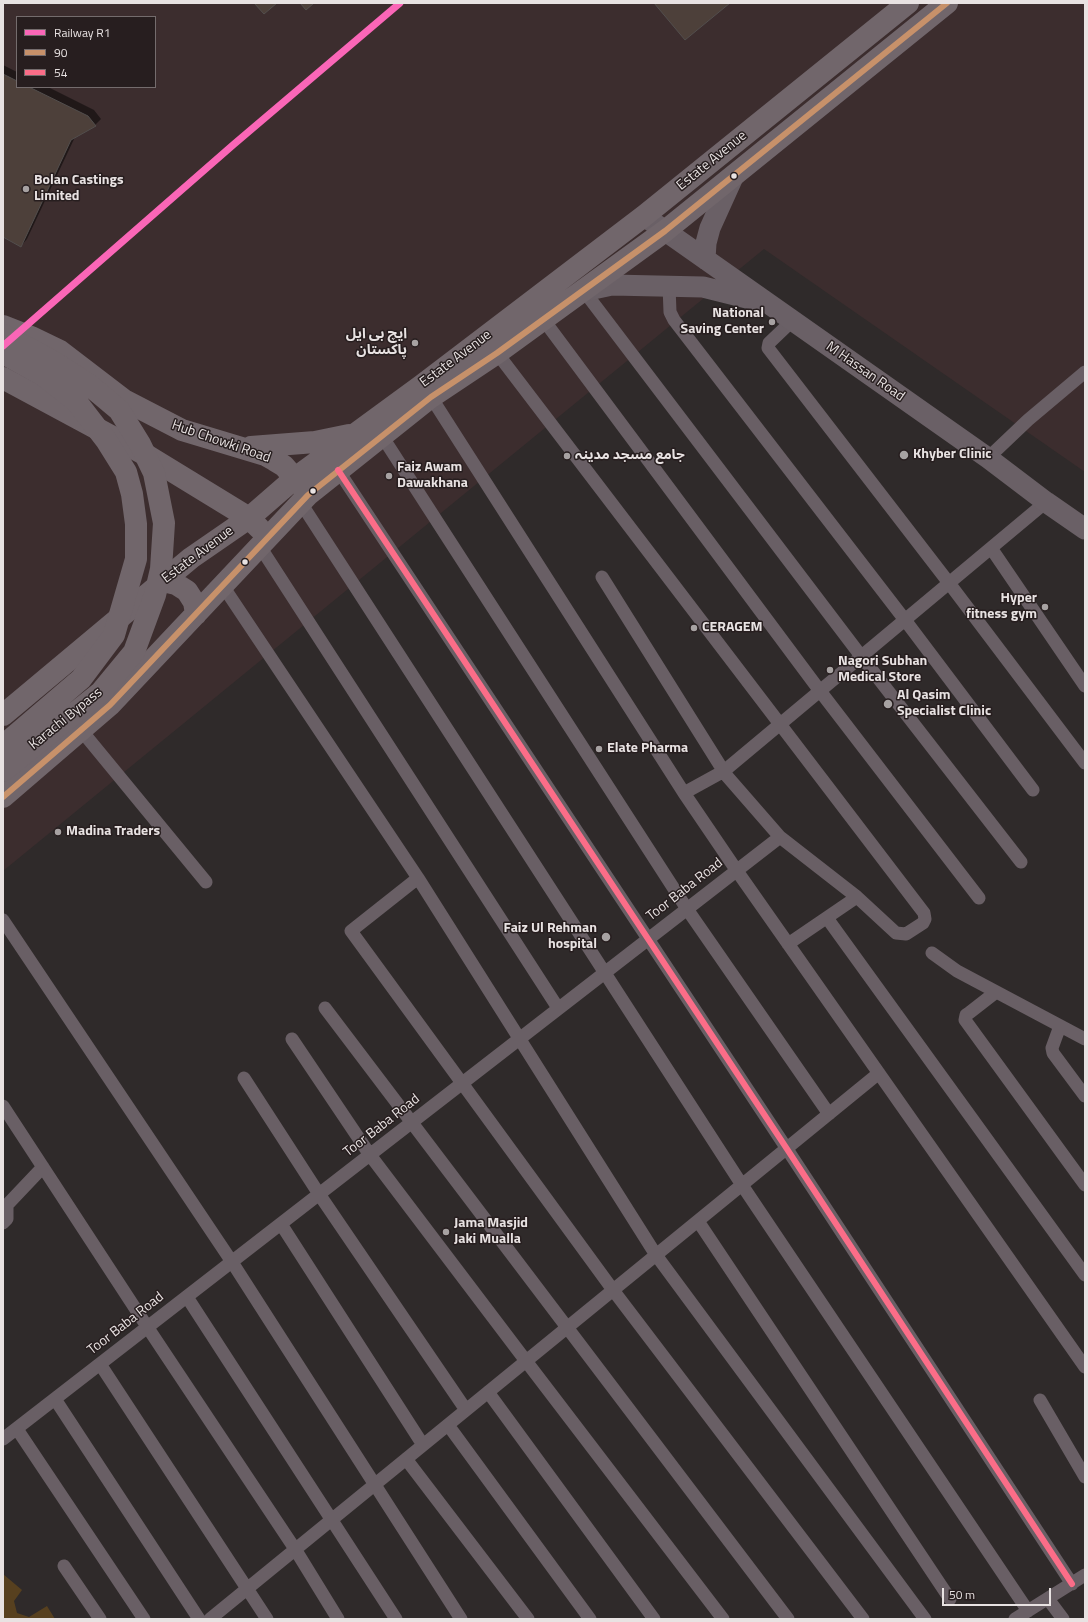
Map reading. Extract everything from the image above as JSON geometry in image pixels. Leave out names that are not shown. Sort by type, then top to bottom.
[{"type":"highway","name":"Estate Avenue","points":[[3,796],[110,705],[223,586],[263,541],[301,492],[355,434],[644,216],[908,3]]},
{"type":"highway","name":"Estate Avenue","points":[[3,715],[191,558],[249,518],[301,492],[338,470],[431,397],[584,291],[665,231],[947,3]]},
{"type":"highway","name":"Hub Chowki Road","points":[[3,326],[60,351],[124,400],[182,430],[265,455],[274,460],[284,466],[301,492]]},
{"type":"highway","name":"Karachi Bypass","points":[[3,335],[49,359],[88,384],[119,410],[140,444],[154,473],[164,523],[161,569],[155,595],[134,652],[101,692],[3,771]]},
{"type":"highway","name":"Karachi Bypass","points":[[3,353],[44,376],[76,401],[106,440],[126,472],[132,494],[136,524],[136,559],[114,635],[81,679],[3,746]]},
{"type":"highway","points":[[3,378],[146,455],[249,518],[263,541]]},
{"type":"highway","points":[[241,448],[315,442],[355,434]]},
{"type":"highway","points":[[163,581],[176,584],[187,591],[194,602],[196,614]]},
{"type":"main road","points":[[705,259],[706,243],[710,228],[734,175]]},
{"type":"main road","name":"M Hassan Road","points":[[644,216],[988,458],[1046,502],[1085,529]]},
{"type":"main road","points":[[584,291],[612,285],[702,287],[769,305]]},
{"type":"street","points":[[669,286],[670,312],[674,320],[905,620],[1033,790]]},
{"type":"street","points":[[584,291],[861,656],[1021,862]]},
{"type":"street","points":[[544,319],[820,691],[979,898]]},
{"type":"street","points":[[792,321],[769,343],[768,348],[1085,763]]},
{"type":"street","points":[[497,352],[924,913],[923,923],[906,934],[896,933],[857,897],[780,837],[724,771],[602,577]]},
{"type":"street","points":[[988,458],[1028,420],[1085,372]]},
{"type":"street","points":[[431,397],[684,793],[737,871],[1085,1367]]},
{"type":"street","points":[[382,436],[687,909],[829,1114]]},
{"type":"street","points":[[338,470],[1072,1584]]},
{"type":"street","points":[[301,492],[605,972],[742,1185],[1028,1611]]},
{"type":"street","points":[[684,793],[724,771],[1046,502]]},
{"type":"street","points":[[263,541],[558,1008]]},
{"type":"street","points":[[991,548],[1085,686]]},
{"type":"street","points":[[223,586],[418,878],[520,1037],[656,1255],[925,1619]]},
{"type":"street","points":[[81,730],[206,882]]},
{"type":"street","name":"Toor Baba Road","points":[[3,1439],[780,837]]},
{"type":"street","points":[[418,878],[351,931],[613,1290],[863,1619]]},
{"type":"street","points":[[788,944],[857,897]]},
{"type":"street","points":[[827,918],[1085,1275]]},
{"type":"street","points":[[3,920],[232,1262],[460,1619]]},
{"type":"street","points":[[932,952],[957,971],[1085,1039]]},
{"type":"street","points":[[996,992],[969,1013],[965,1020],[1085,1185]]},
{"type":"street","points":[[325,1008],[788,1619]]},
{"type":"street","points":[[1060,1026],[1052,1048],[1052,1053],[1085,1096]]},
{"type":"street","points":[[292,1039],[370,1155],[723,1619]]},
{"type":"street","points":[[210,1619],[879,1073]]},
{"type":"street","points":[[244,1078],[319,1194],[466,1410]]},
{"type":"street","points":[[3,1106],[295,1549],[338,1619]]},
{"type":"street","points":[[3,1223],[7,1219],[7,1205],[43,1167]]},
{"type":"street","points":[[698,1221],[950,1599]]},
{"type":"street","points":[[281,1224],[423,1445]]},
{"type":"street","points":[[187,1297],[396,1619]]},
{"type":"street","points":[[100,1364],[267,1619]]},
{"type":"street","points":[[488,1392],[654,1619]]},
{"type":"street","points":[[55,1399],[199,1619]]},
{"type":"street","points":[[1040,1400],[1085,1477]]},
{"type":"street","points":[[448,1425],[590,1619]]},
{"type":"street","points":[[17,1429],[144,1619]]},
{"type":"street","points":[[406,1459],[528,1619]]},
{"type":"street","points":[[64,1566],[100,1619]]},
{"type":"street","points":[[1015,1619],[1085,1575]]},
{"type":"street","points":[[1048,1599],[1063,1619]]},
{"type":"shaded area","points":[[3,3],[1085,3],[1085,472],[764,249],[3,871]]},
{"type":"shaded area","points":[[3,1574],[22,1590],[14,1601],[17,1613],[29,1617],[47,1606],[55,1619],[3,1619]]},
{"type":"building","points":[[254,3],[277,3],[264,14]]},
{"type":"building","points":[[300,3],[314,3],[306,10]]},
{"type":"building","points":[[654,3],[730,3],[685,40]]},
{"type":"building","name":"Bolan Castings Limited","points":[[3,74],[16,80],[16,88],[31,88],[88,116],[96,126],[71,140],[21,247],[3,237]]},
{"type":"rail line","name":"R1","points":[[3,346],[233,145],[400,3]]},
{"type":"transit line","name":"90","points":[[3,797],[110,705],[308,495],[431,397],[497,353],[665,231],[947,3]]},
{"type":"transit line","name":"54","points":[[338,470],[787,1149],[1072,1584]]},
{"type":"place","name":"Bolan Castings Limited","points":[[26,189]]},
{"type":"place","name":"National Saving Center","points":[[772,322]]},
{"type":"place","name":"ایچ بی ایل پاکستان","points":[[415,343]]},
{"type":"place","name":"Khyber Clinic","points":[[904,455]]},
{"type":"place","name":"جامع مسجد مدینہ","points":[[567,456]]},
{"type":"place","name":"Faiz Awam Dawakhana","points":[[389,476]]},
{"type":"place","name":"Hyper fitness gym","points":[[1045,607]]},
{"type":"place","name":"CERAGEM","points":[[694,628]]},
{"type":"place","name":"Nagori Subhan Medical Store","points":[[830,670]]},
{"type":"place","name":"Al Qasim Specialist Clinic","points":[[888,704]]},
{"type":"place","name":"Elate Pharma","points":[[599,749]]},
{"type":"place","name":"Madina Traders","points":[[58,832]]},
{"type":"place","name":"Faiz Ul Rehman hospital","points":[[606,937]]},
{"type":"place","name":"Jama Masjid Jaki Mualla","points":[[446,1232]]}]
